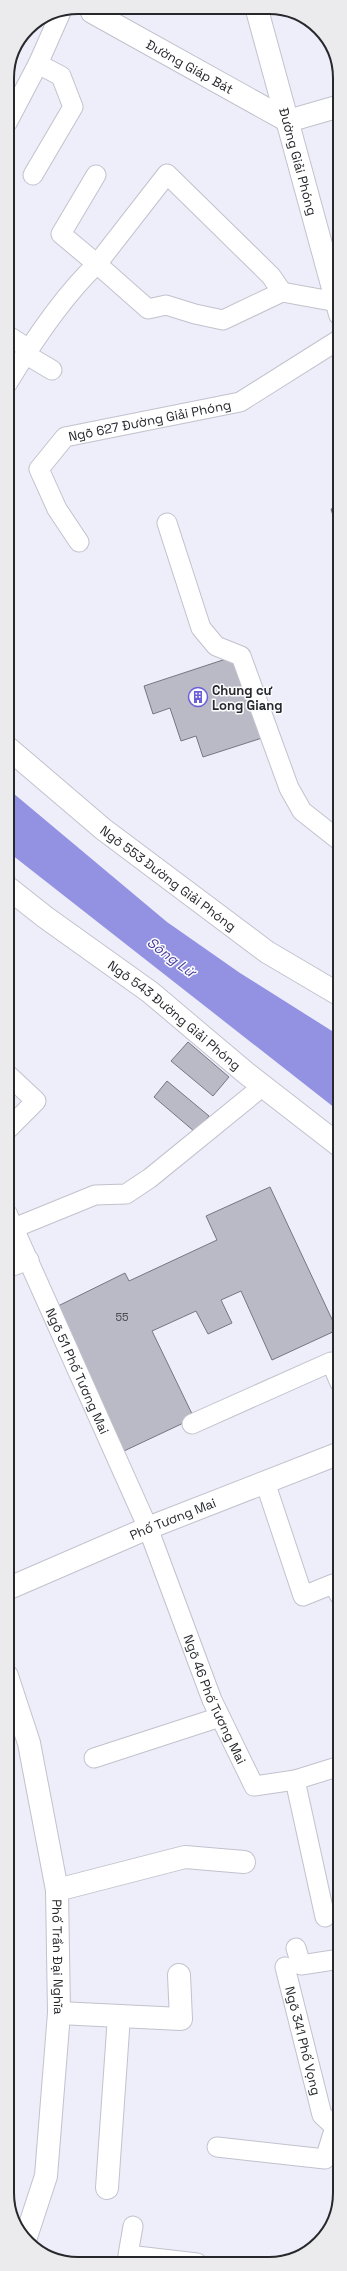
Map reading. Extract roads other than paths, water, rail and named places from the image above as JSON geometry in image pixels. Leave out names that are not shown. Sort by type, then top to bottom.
[{"type":"street","name":"Đường Giáp Bát","points":[[96,14],[288,122]]},
{"type":"street","name":"Đường Giải Phóng","points":[[258,14],[333,289]]},
{"type":"street","points":[[288,122],[333,108]]},
{"type":"street","name":"Ngõ 553 Đường Giải Phóng","points":[[14,753],[103,830],[266,952],[333,991]]},
{"type":"street","name":"Ngõ 543 Đường Giải Phóng","points":[[14,893],[45,917],[150,992],[263,1086],[333,1141]]},
{"type":"street","name":"Phố Tương Mai","points":[[14,1586],[148,1528],[333,1456]]},
{"type":"street","name":"Phố Trần Đại Nghĩa","points":[[14,1697],[29,1743],[57,1890],[60,2013],[46,2176],[28,2232]]},
{"type":"street","points":[[57,1890],[185,1857],[244,1862]]},
{"type":"street","points":[[60,2013],[181,2019],[179,1975]]},
{"type":"street","points":[[107,2188],[120,2016]]},
{"type":"lane","points":[[14,110],[38,64],[59,17]]},
{"type":"lane","points":[[33,175],[73,107],[61,76],[38,64]]},
{"type":"lane","points":[[14,373],[27,352],[86,275],[98,264],[167,174],[271,276],[282,292],[333,307]]},
{"type":"lane","points":[[96,175],[62,234],[148,309],[166,305],[195,314],[223,320],[282,292]]},
{"type":"lane","points":[[14,341],[52,370]]},
{"type":"lane","name":"Ngõ 627 Đường Giải Phóng","points":[[79,542],[57,509],[39,469],[65,437],[240,402],[333,343]]},
{"type":"lane","points":[[167,523],[201,628],[216,646],[241,656],[288,788],[302,811],[333,835]]},
{"type":"lane","points":[[14,1081],[36,1101],[14,1123]]},
{"type":"lane","points":[[14,1219],[95,1195],[126,1194],[150,1178],[263,1086]]},
{"type":"lane","name":"Ngõ 51 Phố Tương Mai","points":[[14,1227],[148,1528]]},
{"type":"lane","points":[[14,1265],[29,1260]]},
{"type":"lane","points":[[192,1424],[331,1362],[333,1367]]},
{"type":"lane","points":[[265,1482],[303,1596],[333,1584]]},
{"type":"lane","name":"Ngõ 46 Phố Tương Mai","points":[[148,1528],[212,1700],[254,1786],[295,1780],[333,1768]]},
{"type":"lane","points":[[94,1758],[220,1717]]},
{"type":"lane","points":[[295,1780],[325,1917]]},
{"type":"lane","points":[[296,1948],[301,1965],[333,1960]]},
{"type":"lane","name":"Ngõ 341 Phố Vọng","points":[[285,1967],[322,2114],[333,2124]]},
{"type":"lane","points":[[217,2147],[325,2159],[333,2140]]},
{"type":"lane","points":[[133,2226],[128,2255],[145,2257]]},
{"type":"water","name":"Sông Lừ","points":[[14,794],[167,922],[240,973],[333,1032],[333,1107],[14,856]]},
{"type":"place","name":"Chung cư Long Giang","points":[[198,697]]}]
